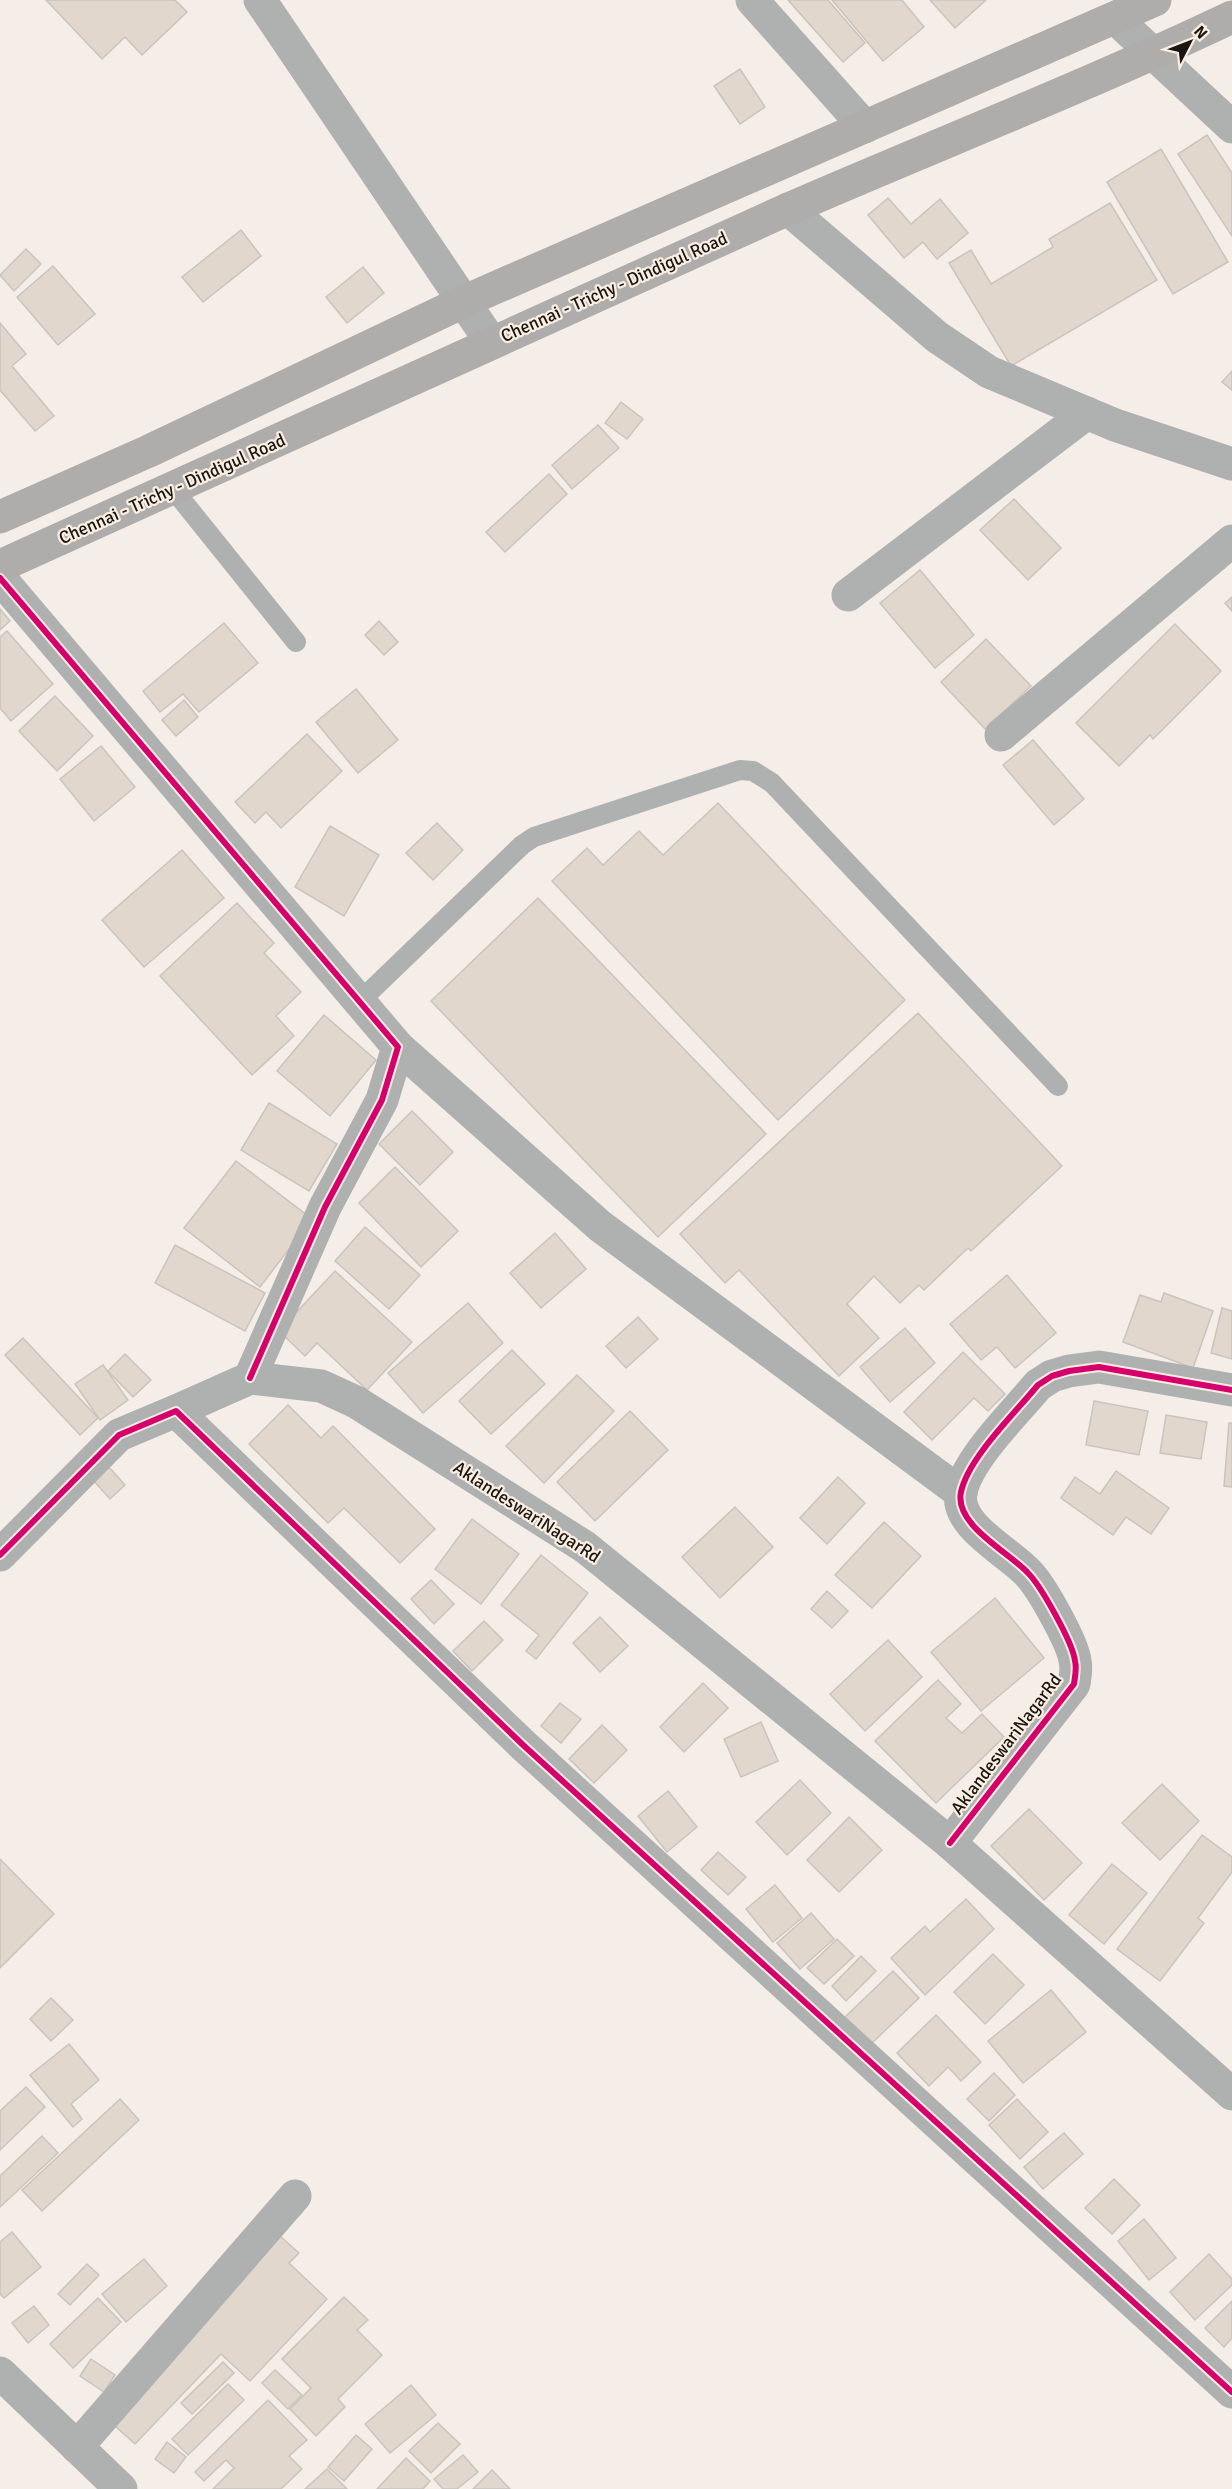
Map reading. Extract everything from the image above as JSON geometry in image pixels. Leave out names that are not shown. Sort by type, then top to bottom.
[{"type":"highway","points":[[0,517],[149,451],[465,300],[1155,0]]},
{"type":"highway","name":"Chennai - Trichy - Dindigul Road","points":[[0,566],[788,209],[1154,54],[1232,17]]},
{"type":"street","points":[[260,0],[465,300],[491,342]]},
{"type":"street","points":[[752,0],[865,127]]},
{"type":"street","points":[[1115,18],[1232,127]]},
{"type":"street","points":[[788,209],[937,337],[963,357],[989,372],[1087,413],[1232,464]]},
{"type":"street","points":[[848,595],[1087,413]]},
{"type":"street","points":[[1001,735],[1232,541]]},
{"type":"street","points":[[0,578],[333,969],[358,1003],[398,1047],[600,1226],[961,1492],[972,1464],[1038,1385],[1052,1376],[1083,1368],[1099,1367],[1232,1390]]},
{"type":"street","points":[[202,1433],[237,1383],[324,1207],[382,1100],[398,1047]]},
{"type":"street","points":[[0,1555],[119,1435],[237,1383]]},
{"type":"street","name":"AklandeswariNagarRd","points":[[237,1383],[321,1386],[356,1402],[585,1547],[950,1843],[1232,2094]]},
{"type":"street","points":[[176,1411],[202,1433],[531,1752],[1232,2392]]},
{"type":"street","name":"AklandeswariNagarRd","points":[[950,1843],[1074,1684],[1076,1661],[1051,1606],[1029,1573],[971,1523],[960,1503],[961,1492]]},
{"type":"street","points":[[77,2447],[295,2196]]},
{"type":"street","points":[[0,2373],[122,2489]]},
{"type":"lane","points":[[173,489],[296,642]]},
{"type":"lane","points":[[358,1003],[522,845],[534,837],[740,770],[753,771],[772,783],[1058,1086]]},
{"type":"building","points":[[46,0],[175,0],[187,12],[142,55],[125,37],[102,59]]},
{"type":"building","points":[[788,0],[828,0],[865,43],[843,62]]},
{"type":"building","points":[[832,0],[902,0],[924,27],[883,61]]},
{"type":"building","points":[[930,0],[986,0],[955,28]]},
{"type":"building","points":[[740,69],[765,107],[740,124],[714,86]]},
{"type":"building","points":[[1207,135],[1232,173],[1232,236],[1178,154]]},
{"type":"building","points":[[1161,149],[1228,262],[1173,294],[1107,182]]},
{"type":"building","points":[[888,198],[911,224],[940,199],[968,233],[937,259],[923,242],[904,258],[868,215]]},
{"type":"building","points":[[1110,203],[1157,280],[1011,366],[949,263],[971,250],[991,284],[1053,247],[1049,239]]},
{"type":"building","points":[[241,230],[261,256],[203,302],[182,277]]},
{"type":"building","points":[[26,249],[41,264],[14,291],[0,275]]},
{"type":"building","points":[[53,266],[95,314],[58,345],[17,297]]},
{"type":"building","points":[[363,267],[384,293],[347,323],[326,297]]},
{"type":"building","points":[[0,323],[26,354],[12,366],[54,416],[35,431],[0,390]]},
{"type":"building","points":[[1232,371],[1232,390],[1222,382]]},
{"type":"building","points":[[621,402],[643,419],[627,439],[605,423]]},
{"type":"building","points":[[598,425],[619,448],[572,489],[552,465]]},
{"type":"building","points":[[549,474],[567,494],[505,552],[486,532]]},
{"type":"building","points":[[1014,499],[1061,548],[1028,580],[980,530]]},
{"type":"building","points":[[920,570],[974,635],[935,668],[880,603]]},
{"type":"building","points":[[1232,597],[1232,611],[1225,603]]},
{"type":"building","points":[[0,609],[10,621],[0,630]]},
{"type":"building","points":[[379,621],[398,642],[384,655],[365,635]]},
{"type":"building","points":[[224,623],[258,663],[199,712],[183,694],[160,712],[143,691]]},
{"type":"building","points":[[1175,624],[1221,671],[1153,739],[1150,735],[1119,766],[1076,723]]},
{"type":"building","points":[[7,631],[53,684],[11,721],[0,708],[0,637]]},
{"type":"building","points":[[986,639],[1031,686],[985,729],[941,682]]},
{"type":"building","points":[[356,689],[398,740],[358,773],[316,722]]},
{"type":"building","points":[[55,696],[93,736],[57,771],[19,731]]},
{"type":"building","points":[[184,700],[198,717],[176,736],[162,720]]},
{"type":"building","points":[[307,734],[342,771],[281,828],[266,812],[255,823],[235,802]]},
{"type":"building","points":[[1033,740],[1084,799],[1054,825],[1003,765]]},
{"type":"building","points":[[101,746],[135,787],[94,821],[60,779]]},
{"type":"building","points":[[718,803],[905,1000],[778,1120],[552,881],[587,848],[603,865],[639,831],[663,855]]},
{"type":"building","points":[[437,823],[463,850],[433,880],[406,853]]},
{"type":"building","points":[[330,826],[379,855],[344,916],[295,887]]},
{"type":"building","points":[[182,850],[224,898],[144,967],[102,920]]},
{"type":"building","points":[[538,898],[766,1134],[658,1237],[431,1001]]},
{"type":"building","points":[[237,903],[274,943],[264,953],[301,992],[276,1016],[294,1036],[252,1075],[160,976]]},
{"type":"building","points":[[918,1013],[1062,1166],[971,1251],[968,1248],[924,1290],[919,1285],[900,1303],[874,1276],[847,1304],[879,1338],[839,1376],[739,1270],[725,1283],[680,1234]]},
{"type":"building","points":[[324,1015],[376,1060],[330,1116],[277,1071]]},
{"type":"building","points":[[269,1103],[337,1144],[309,1191],[241,1150]]},
{"type":"building","points":[[412,1111],[453,1152],[420,1185],[379,1144]]},
{"type":"building","points":[[236,1161],[312,1219],[260,1287],[184,1228]]},
{"type":"building","points":[[395,1167],[458,1231],[421,1267],[359,1203]]},
{"type":"building","points":[[365,1227],[420,1275],[389,1309],[335,1261]]},
{"type":"building","points":[[555,1233],[586,1269],[541,1308],[510,1273]]},
{"type":"building","points":[[175,1245],[265,1293],[245,1331],[155,1283]]},
{"type":"building","points":[[335,1271],[412,1342],[367,1390],[317,1343],[305,1356],[279,1331]]},
{"type":"building","points":[[1007,1275],[1056,1333],[1015,1368],[997,1347],[981,1360],[950,1324]]},
{"type":"building","points":[[1164,1293],[1213,1311],[1193,1368],[1123,1342],[1140,1295],[1161,1302]]},
{"type":"building","points":[[468,1303],[503,1343],[423,1413],[388,1373]]},
{"type":"building","points":[[1222,1308],[1232,1311],[1232,1359],[1211,1353]]},
{"type":"building","points":[[638,1317],[658,1339],[626,1368],[606,1346]]},
{"type":"building","points":[[905,1328],[935,1363],[890,1402],[860,1367]]},
{"type":"building","points":[[23,1338],[98,1418],[80,1435],[5,1355]]},
{"type":"building","points":[[512,1350],[545,1384],[491,1434],[459,1401]]},
{"type":"building","points":[[963,1352],[1005,1394],[988,1411],[974,1398],[932,1440],[904,1412]]},
{"type":"building","points":[[125,1354],[151,1380],[133,1397],[108,1371]]},
{"type":"building","points":[[103,1365],[128,1400],[100,1420],[75,1384]]},
{"type":"building","points":[[577,1375],[614,1411],[544,1483],[506,1446]]},
{"type":"building","points":[[1094,1401],[1148,1411],[1139,1455],[1086,1445]]},
{"type":"building","points":[[288,1405],[321,1438],[333,1426],[435,1529],[400,1563],[344,1508],[328,1523],[249,1444]]},
{"type":"building","points":[[630,1411],[668,1450],[595,1521],[557,1482]]},
{"type":"building","points":[[1166,1415],[1207,1422],[1201,1459],[1160,1453]]},
{"type":"building","points":[[1229,1423],[1232,1423],[1232,1487],[1224,1486]]},
{"type":"building","points":[[108,1466],[125,1485],[110,1499],[93,1480]]},
{"type":"building","points":[[1116,1471],[1169,1508],[1151,1534],[1126,1517],[1113,1535],[1061,1498],[1075,1477],[1100,1494]]},
{"type":"building","points":[[838,1477],[865,1503],[827,1544],[800,1518]]},
{"type":"building","points":[[735,1507],[773,1547],[720,1598],[682,1557]]},
{"type":"building","points":[[472,1519],[519,1554],[481,1604],[435,1569]]},
{"type":"building","points":[[884,1522],[921,1556],[872,1608],[835,1575]]},
{"type":"building","points":[[541,1555],[588,1593],[536,1659],[526,1651],[539,1635],[501,1605]]},
{"type":"building","points":[[431,1580],[454,1604],[434,1624],[411,1599]]},
{"type":"building","points":[[827,1591],[848,1611],[832,1628],[811,1609]]},
{"type":"building","points":[[995,1598],[1044,1658],[981,1711],[931,1652]]},
{"type":"building","points":[[600,1617],[628,1646],[600,1672],[573,1643]]},
{"type":"building","points":[[484,1621],[503,1640],[472,1671],[453,1651]]},
{"type":"building","points":[[888,1640],[922,1677],[865,1731],[830,1694]]},
{"type":"building","points":[[938,1680],[961,1704],[946,1718],[962,1733],[982,1714],[1004,1737],[936,1803],[875,1741]]},
{"type":"building","points":[[703,1683],[728,1708],[684,1752],[660,1727]]},
{"type":"building","points":[[560,1703],[581,1719],[561,1743],[541,1726]]},
{"type":"building","points":[[761,1722],[778,1761],[741,1777],[724,1739]]},
{"type":"building","points":[[602,1725],[627,1750],[594,1783],[569,1759]]},
{"type":"building","points":[[800,1780],[831,1813],[787,1855],[756,1822]]},
{"type":"building","points":[[1162,1784],[1199,1821],[1160,1860],[1122,1823]]},
{"type":"building","points":[[668,1791],[697,1827],[667,1852],[638,1816]]},
{"type":"building","points":[[1029,1809],[1082,1863],[1044,1900],[991,1846]]},
{"type":"building","points":[[849,1817],[882,1850],[839,1892],[807,1860]]},
{"type":"building","points":[[1202,1835],[1232,1857],[1232,1872],[1198,1918],[1204,1923],[1160,1981],[1117,1949]]},
{"type":"building","points":[[718,1852],[746,1877],[728,1895],[701,1870]]},
{"type":"building","points":[[0,1859],[54,1914],[0,1968]]},
{"type":"building","points":[[1112,1864],[1147,1893],[1104,1944],[1069,1915]]},
{"type":"building","points":[[775,1885],[802,1918],[773,1942],[746,1909]]},
{"type":"building","points":[[966,1899],[994,1929],[925,1995],[891,1958],[925,1926],[930,1932]]},
{"type":"building","points":[[811,1913],[834,1939],[800,1969],[777,1943]]},
{"type":"building","points":[[837,1939],[854,1956],[824,1984],[807,1968]]},
{"type":"building","points":[[993,1954],[1024,1985],[985,2024],[954,1992]]},
{"type":"building","points":[[861,1956],[876,1971],[846,2001],[832,1986]]},
{"type":"building","points":[[893,1971],[919,1998],[871,2044],[845,2017]]},
{"type":"building","points":[[1051,1990],[1086,2032],[1023,2083],[988,2041]]},
{"type":"building","points":[[51,1998],[73,2020],[51,2041],[30,2019]]},
{"type":"building","points":[[936,2015],[981,2062],[961,2081],[948,2067],[929,2086],[897,2053]]},
{"type":"building","points":[[69,2044],[99,2080],[71,2104],[82,2119],[73,2127],[30,2075]]},
{"type":"building","points":[[994,2073],[1015,2095],[989,2121],[967,2099]]},
{"type":"building","points":[[26,2087],[45,2107],[0,2150],[0,2111]]},
{"type":"building","points":[[120,2099],[139,2120],[42,2211],[22,2190]]},
{"type":"building","points":[[1017,2099],[1048,2132],[1020,2159],[989,2125]]},
{"type":"building","points":[[1064,2133],[1083,2154],[1043,2189],[1024,2167]]},
{"type":"building","points":[[42,2136],[58,2153],[0,2207],[0,2176]]},
{"type":"building","points":[[1114,2179],[1140,2205],[1112,2234],[1085,2208]]},
{"type":"building","points":[[1144,2219],[1176,2258],[1149,2280],[1118,2241]]},
{"type":"building","points":[[12,2232],[41,2267],[4,2298],[0,2294],[0,2242]]},
{"type":"building","points":[[280,2236],[299,2253],[289,2263],[327,2299],[250,2381],[221,2354],[135,2444],[106,2418]]},
{"type":"building","points":[[1209,2254],[1232,2279],[1232,2285],[1195,2320],[1170,2292]]},
{"type":"building","points":[[144,2259],[167,2286],[126,2322],[102,2294]]},
{"type":"building","points":[[87,2264],[99,2275],[70,2305],[58,2294]]},
{"type":"building","points":[[344,2297],[368,2320],[357,2330],[382,2355],[338,2399],[345,2407],[316,2436],[290,2409],[311,2388],[282,2359]]},
{"type":"building","points":[[98,2298],[121,2322],[73,2368],[50,2344]]},
{"type":"building","points":[[1232,2301],[1232,2338],[1224,2347],[1205,2328]]},
{"type":"building","points":[[34,2306],[49,2325],[28,2343],[12,2323]]},
{"type":"building","points":[[91,2359],[115,2375],[104,2392],[80,2376]]},
{"type":"building","points":[[223,2362],[234,2373],[192,2414],[181,2403]]},
{"type":"building","points":[[275,2370],[302,2395],[288,2409],[262,2383]]},
{"type":"building","points":[[228,2384],[244,2400],[188,2455],[172,2439]]},
{"type":"building","points":[[411,2385],[436,2415],[390,2453],[365,2424]]},
{"type":"building","points":[[268,2400],[307,2440],[289,2456],[302,2469],[281,2489],[213,2489],[234,2468],[226,2460],[204,2481],[195,2472]]},
{"type":"building","points":[[438,2423],[460,2444],[431,2473],[409,2451]]},
{"type":"building","points":[[356,2435],[372,2449],[344,2481],[328,2467]]},
{"type":"building","points":[[167,2442],[186,2457],[174,2473],[155,2459]]},
{"type":"building","points":[[463,2455],[478,2472],[457,2489],[443,2489],[434,2479]]},
{"type":"building","points":[[406,2458],[430,2481],[423,2489],[377,2489]]},
{"type":"building","points":[[327,2469],[347,2489],[305,2489]]},
{"type":"building","points":[[492,2470],[510,2489],[473,2489]]},
{"type":"cycle path","points":[[0,578],[398,1047],[382,1100],[325,1207],[250,1378]]},
{"type":"cycle path","points":[[950,1843],[1074,1684],[1076,1670],[1073,1653],[1063,1629],[1034,1580],[974,1527],[966,1516],[961,1504],[961,1492],[973,1465],[994,1436],[1038,1385],[1052,1376],[1069,1371],[1099,1367],[1232,1390]]},
{"type":"cycle path","points":[[0,1555],[119,1435],[176,1411],[522,1744],[1232,2392]]}]
